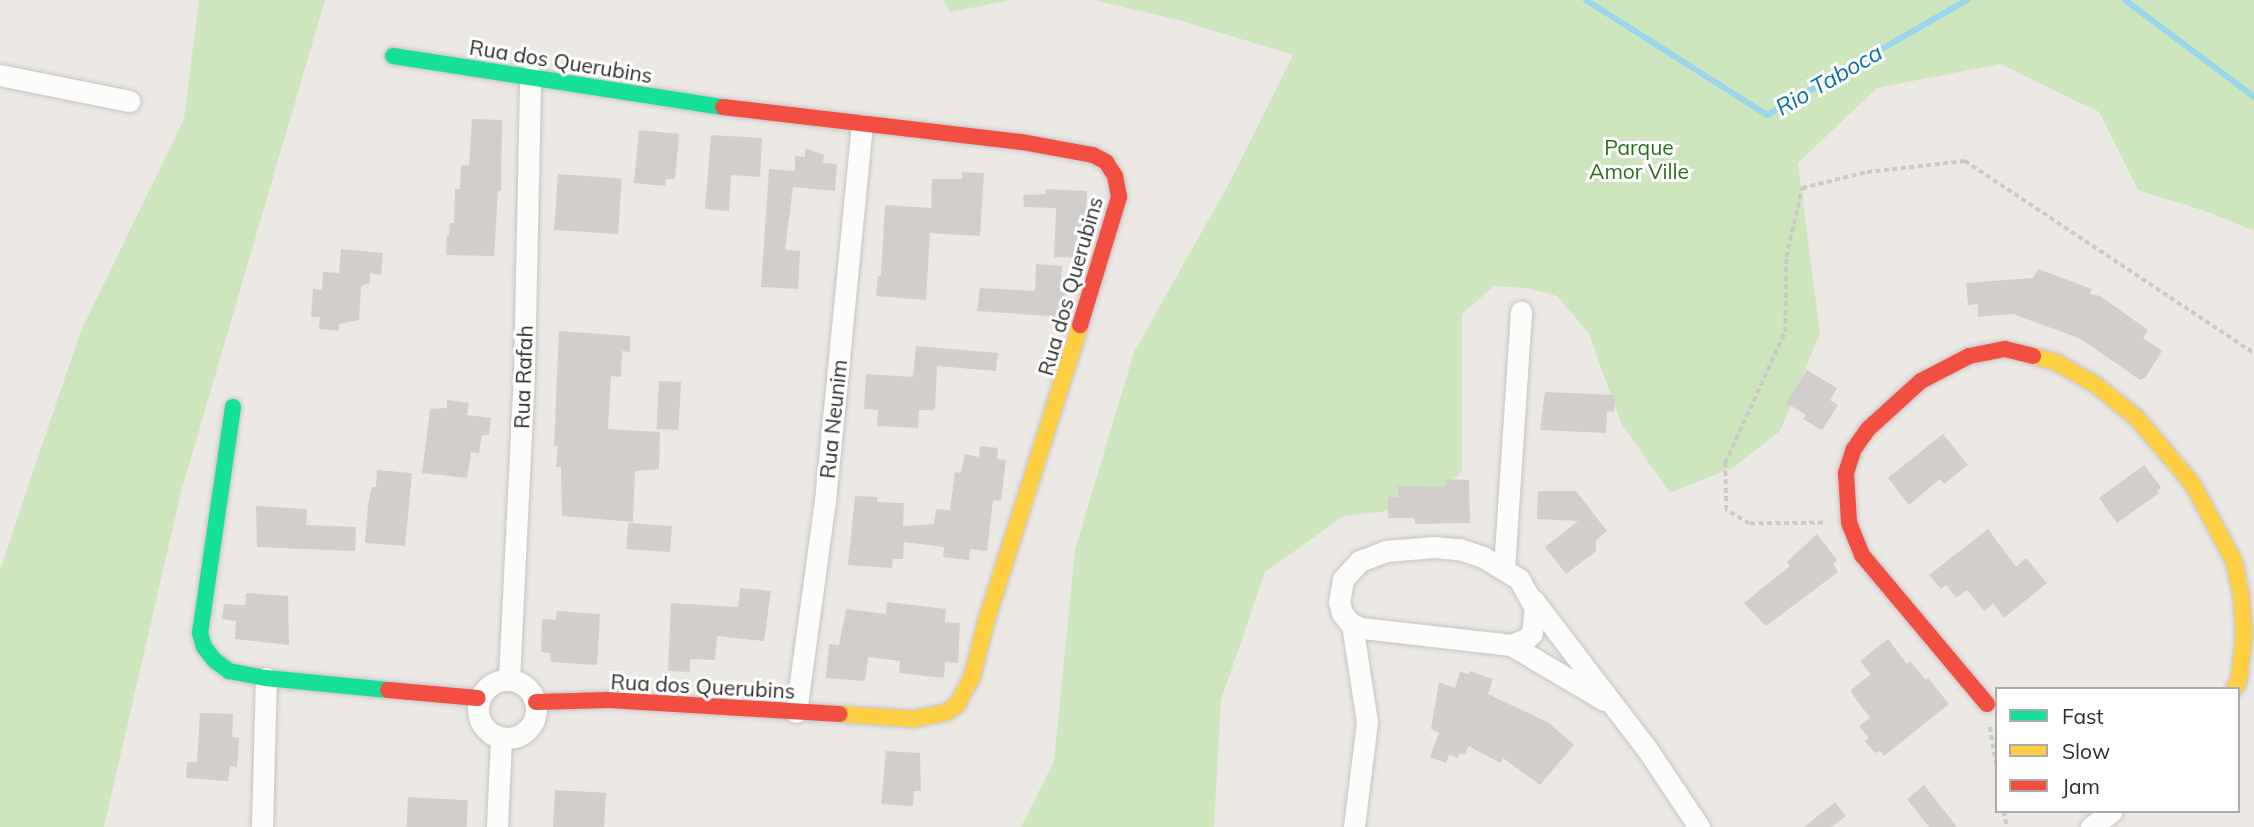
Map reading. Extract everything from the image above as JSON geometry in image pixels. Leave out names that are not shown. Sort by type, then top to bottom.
[{"type":"street","name":"Rua dos Querubins","points":[[393,56],[530,75],[680,102],[1022,142],[1093,155],[1106,162],[1115,176],[1119,197],[965,693],[957,705],[945,713],[913,719],[609,700],[536,702]]},
{"type":"street","points":[[0,75],[129,101]]},
{"type":"street","name":"Rua Rafah","points":[[509,679],[524,372],[530,75]]},
{"type":"street","name":"Rua Neunim","points":[[796,712],[825,500],[862,125]]},
{"type":"street","points":[[1504,568],[1521,312]]},
{"type":"street","points":[[1987,704],[1862,555],[1849,522],[1846,473],[1854,449],[1868,429],[1921,381],[1969,356],[2005,349],[2056,362],[2096,385],[2136,417],[2192,483],[2234,561],[2241,594],[2244,634],[2239,680],[2235,687]]},
{"type":"street","points":[[233,407],[200,633],[204,647],[214,660],[229,671],[266,678],[478,698]]},
{"type":"street","points":[[1612,705],[1511,645],[1361,628],[1352,624],[1342,613],[1339,601],[1343,579],[1360,561],[1386,551],[1434,547],[1459,549],[1504,568],[1519,579],[1532,600],[1647,749],[1699,827]]},
{"type":"street","points":[[1511,645],[1532,633],[1535,608],[1532,600]]},
{"type":"street","points":[[1352,624],[1367,722],[1354,827]]},
{"type":"street","points":[[262,827],[266,678]]},
{"type":"street","points":[[509,679],[526,686],[536,702],[536,716],[529,729],[516,737],[501,739],[486,731],[477,716],[478,698],[490,684],[509,679]]},
{"type":"street","points":[[497,827],[501,739]]},
{"type":"street","points":[[2091,827],[2109,813]]},
{"type":"path","points":[[1849,522],[1749,524],[1726,510],[1725,463],[1785,332],[1786,257],[1802,188],[1867,172],[1965,161],[2254,353]]},
{"type":"path","points":[[1987,704],[1995,754]]},
{"type":"green space","points":[[199,0],[325,0],[181,492],[104,827],[0,827],[0,570],[80,333],[184,119]]},
{"type":"green space","points":[[943,0],[1012,0],[950,12]]},
{"type":"green space","name":"Parque Amor Ville","points":[[1094,0],[2254,0],[2254,231],[2205,211],[2138,190],[2099,112],[2000,64],[1877,88],[1798,163],[1820,333],[1780,431],[1734,467],[1670,493],[1621,423],[1589,334],[1557,296],[1527,288],[1494,286],[1462,314],[1462,471],[1428,506],[1344,516],[1265,572],[1221,700],[1214,827],[1021,827],[1054,761],[1075,550],[1134,352],[1231,180],[1293,55],[1182,21]]},
{"type":"building","points":[[472,119],[502,120],[501,191],[498,191],[494,256],[446,255],[450,223],[454,223],[455,189],[460,189],[461,165],[469,166]]},
{"type":"building","points":[[639,130],[679,134],[675,179],[666,179],[665,186],[634,183]]},
{"type":"building","points":[[711,135],[762,138],[760,177],[731,175],[729,211],[705,209]]},
{"type":"building","points":[[805,148],[824,155],[823,163],[837,164],[835,191],[793,187],[785,250],[800,251],[798,289],[761,287],[769,169],[795,171],[795,156],[805,157]]},
{"type":"building","points":[[962,172],[984,173],[980,236],[930,233],[926,300],[876,296],[878,276],[881,276],[885,205],[931,208],[932,179],[962,179]]},
{"type":"building","points":[[558,174],[622,178],[618,234],[554,230]]},
{"type":"building","points":[[1046,189],[1087,191],[1085,227],[1090,227],[1083,258],[1054,257],[1056,208],[1024,207],[1023,195],[1046,194]]},
{"type":"building","points":[[341,249],[383,253],[381,275],[370,273],[370,283],[361,286],[359,320],[339,324],[339,331],[319,329],[320,317],[311,317],[313,289],[322,290],[323,272],[339,273]]},
{"type":"building","points":[[1036,264],[1062,266],[1060,292],[1067,292],[1065,317],[977,311],[980,288],[1035,291]]},
{"type":"building","points":[[2038,269],[2092,289],[2090,294],[2100,296],[2148,330],[2143,338],[2162,351],[2145,378],[2140,380],[2081,339],[2013,314],[1978,317],[1978,304],[1968,305],[1966,283],[2033,278]]},
{"type":"building","points":[[559,331],[630,336],[630,352],[622,351],[621,377],[611,376],[608,429],[660,432],[659,469],[635,471],[633,522],[562,516],[561,467],[556,467],[558,446],[554,446]]},
{"type":"building","points":[[916,346],[998,353],[996,371],[937,366],[935,410],[919,410],[918,428],[877,426],[878,410],[864,409],[866,374],[913,377]]},
{"type":"building","points":[[1807,370],[1837,388],[1830,400],[1838,405],[1822,430],[1803,419],[1806,415],[1786,403]]},
{"type":"building","points":[[659,381],[681,382],[678,430],[656,429]]},
{"type":"building","points":[[1545,392],[1615,395],[1614,412],[1607,411],[1606,433],[1540,430]]},
{"type":"building","points":[[447,400],[469,403],[467,415],[491,418],[489,435],[482,435],[479,453],[471,452],[467,478],[422,473],[430,409],[447,408]]},
{"type":"building","points":[[1943,434],[1968,465],[1944,484],[1940,479],[1909,505],[1888,478]]},
{"type":"building","points":[[980,446],[998,448],[997,459],[1006,460],[1001,501],[993,500],[987,551],[970,549],[969,560],[943,557],[944,547],[904,542],[903,559],[893,559],[892,568],[848,565],[855,496],[877,497],[877,502],[904,503],[903,526],[934,524],[936,509],[950,510],[955,472],[961,473],[965,454],[979,457]]},
{"type":"building","points":[[2144,465],[2161,487],[2157,491],[2159,493],[2117,523],[2099,498]]},
{"type":"building","points":[[377,470],[412,473],[405,546],[365,543],[368,505],[372,487],[376,487]]},
{"type":"building","points":[[1445,479],[1469,480],[1470,523],[1415,524],[1415,518],[1388,518],[1388,497],[1398,497],[1398,486],[1445,487]]},
{"type":"building","points":[[1538,491],[1576,491],[1607,531],[1596,540],[1596,551],[1566,574],[1545,547],[1578,521],[1537,519]]},
{"type":"building","points":[[256,506],[307,509],[306,525],[356,527],[355,551],[257,547]]},
{"type":"building","points":[[628,523],[672,526],[670,552],[626,549]]},
{"type":"building","points":[[1988,529],[2016,567],[2026,558],[2047,583],[2004,618],[1993,603],[1984,611],[1967,590],[1956,598],[1946,585],[1941,589],[1929,575]]},
{"type":"building","points":[[1817,534],[1837,560],[1833,564],[1838,572],[1766,626],[1744,603],[1790,566],[1787,562]]},
{"type":"building","points":[[740,588],[771,591],[764,641],[717,636],[715,660],[690,659],[690,672],[668,671],[671,603],[738,607]]},
{"type":"building","points":[[246,593],[288,596],[289,645],[235,639],[236,621],[222,619],[224,604],[245,605]]},
{"type":"building","points":[[887,602],[946,609],[945,622],[960,623],[958,663],[945,662],[944,678],[899,673],[900,661],[868,657],[865,681],[826,678],[829,644],[839,645],[846,609],[886,614]]},
{"type":"building","points":[[557,611],[600,614],[597,665],[551,662],[550,653],[541,652],[542,619],[556,620]]},
{"type":"building","points":[[1888,639],[1907,664],[1910,661],[1926,680],[1928,678],[1949,704],[1884,756],[1880,751],[1875,753],[1865,741],[1869,738],[1859,726],[1870,718],[1850,691],[1871,674],[1860,661]]},
{"type":"building","points":[[1470,671],[1493,679],[1488,694],[1549,723],[1574,745],[1540,785],[1503,758],[1501,763],[1468,746],[1465,755],[1460,753],[1458,758],[1449,755],[1446,763],[1430,757],[1439,733],[1431,729],[1439,682],[1455,688],[1460,672],[1469,674]]},
{"type":"building","points":[[200,713],[233,714],[232,737],[239,738],[237,767],[230,766],[228,781],[186,778],[187,762],[197,762]]},
{"type":"building","points":[[886,751],[920,753],[921,791],[914,791],[913,806],[881,804]]},
{"type":"building","points":[[1924,785],[1957,827],[1929,827],[1907,799]]},
{"type":"building","points":[[555,790],[606,793],[604,827],[553,827]]},
{"type":"building","points":[[408,797],[468,800],[467,827],[406,827]]},
{"type":"building","points":[[1835,802],[1846,816],[1831,827],[1804,827]]},
{"type":"waterway","name":"Rio Taboca","points":[[1586,0],[1767,115],[1967,0]]},
{"type":"waterway","name":"Rio Taboca","points":[[2125,0],[2254,97]]},
{"type":"traffic: fast","points":[[393,56],[723,107]]},
{"type":"traffic: fast","points":[[233,407],[200,633],[204,647],[214,660],[229,671],[266,678],[388,690]]},
{"type":"traffic: slow","points":[[840,714],[913,719],[945,713],[957,705],[972,677],[986,622],[1080,325]]},
{"type":"traffic: slow","points":[[2033,356],[2056,362],[2096,385],[2136,417],[2192,483],[2234,561],[2241,594],[2244,634],[2239,680],[2235,687]]},
{"type":"traffic: jam","points":[[723,107],[1022,142],[1093,155],[1106,162],[1115,176],[1119,197],[1080,325]]},
{"type":"traffic: jam","points":[[1987,704],[1862,555],[1849,522],[1846,473],[1854,449],[1868,429],[1921,381],[1969,356],[2005,349],[2033,356]]},
{"type":"traffic: jam","points":[[388,690],[478,698]]},
{"type":"traffic: jam","points":[[536,702],[609,700],[840,714]]}]
